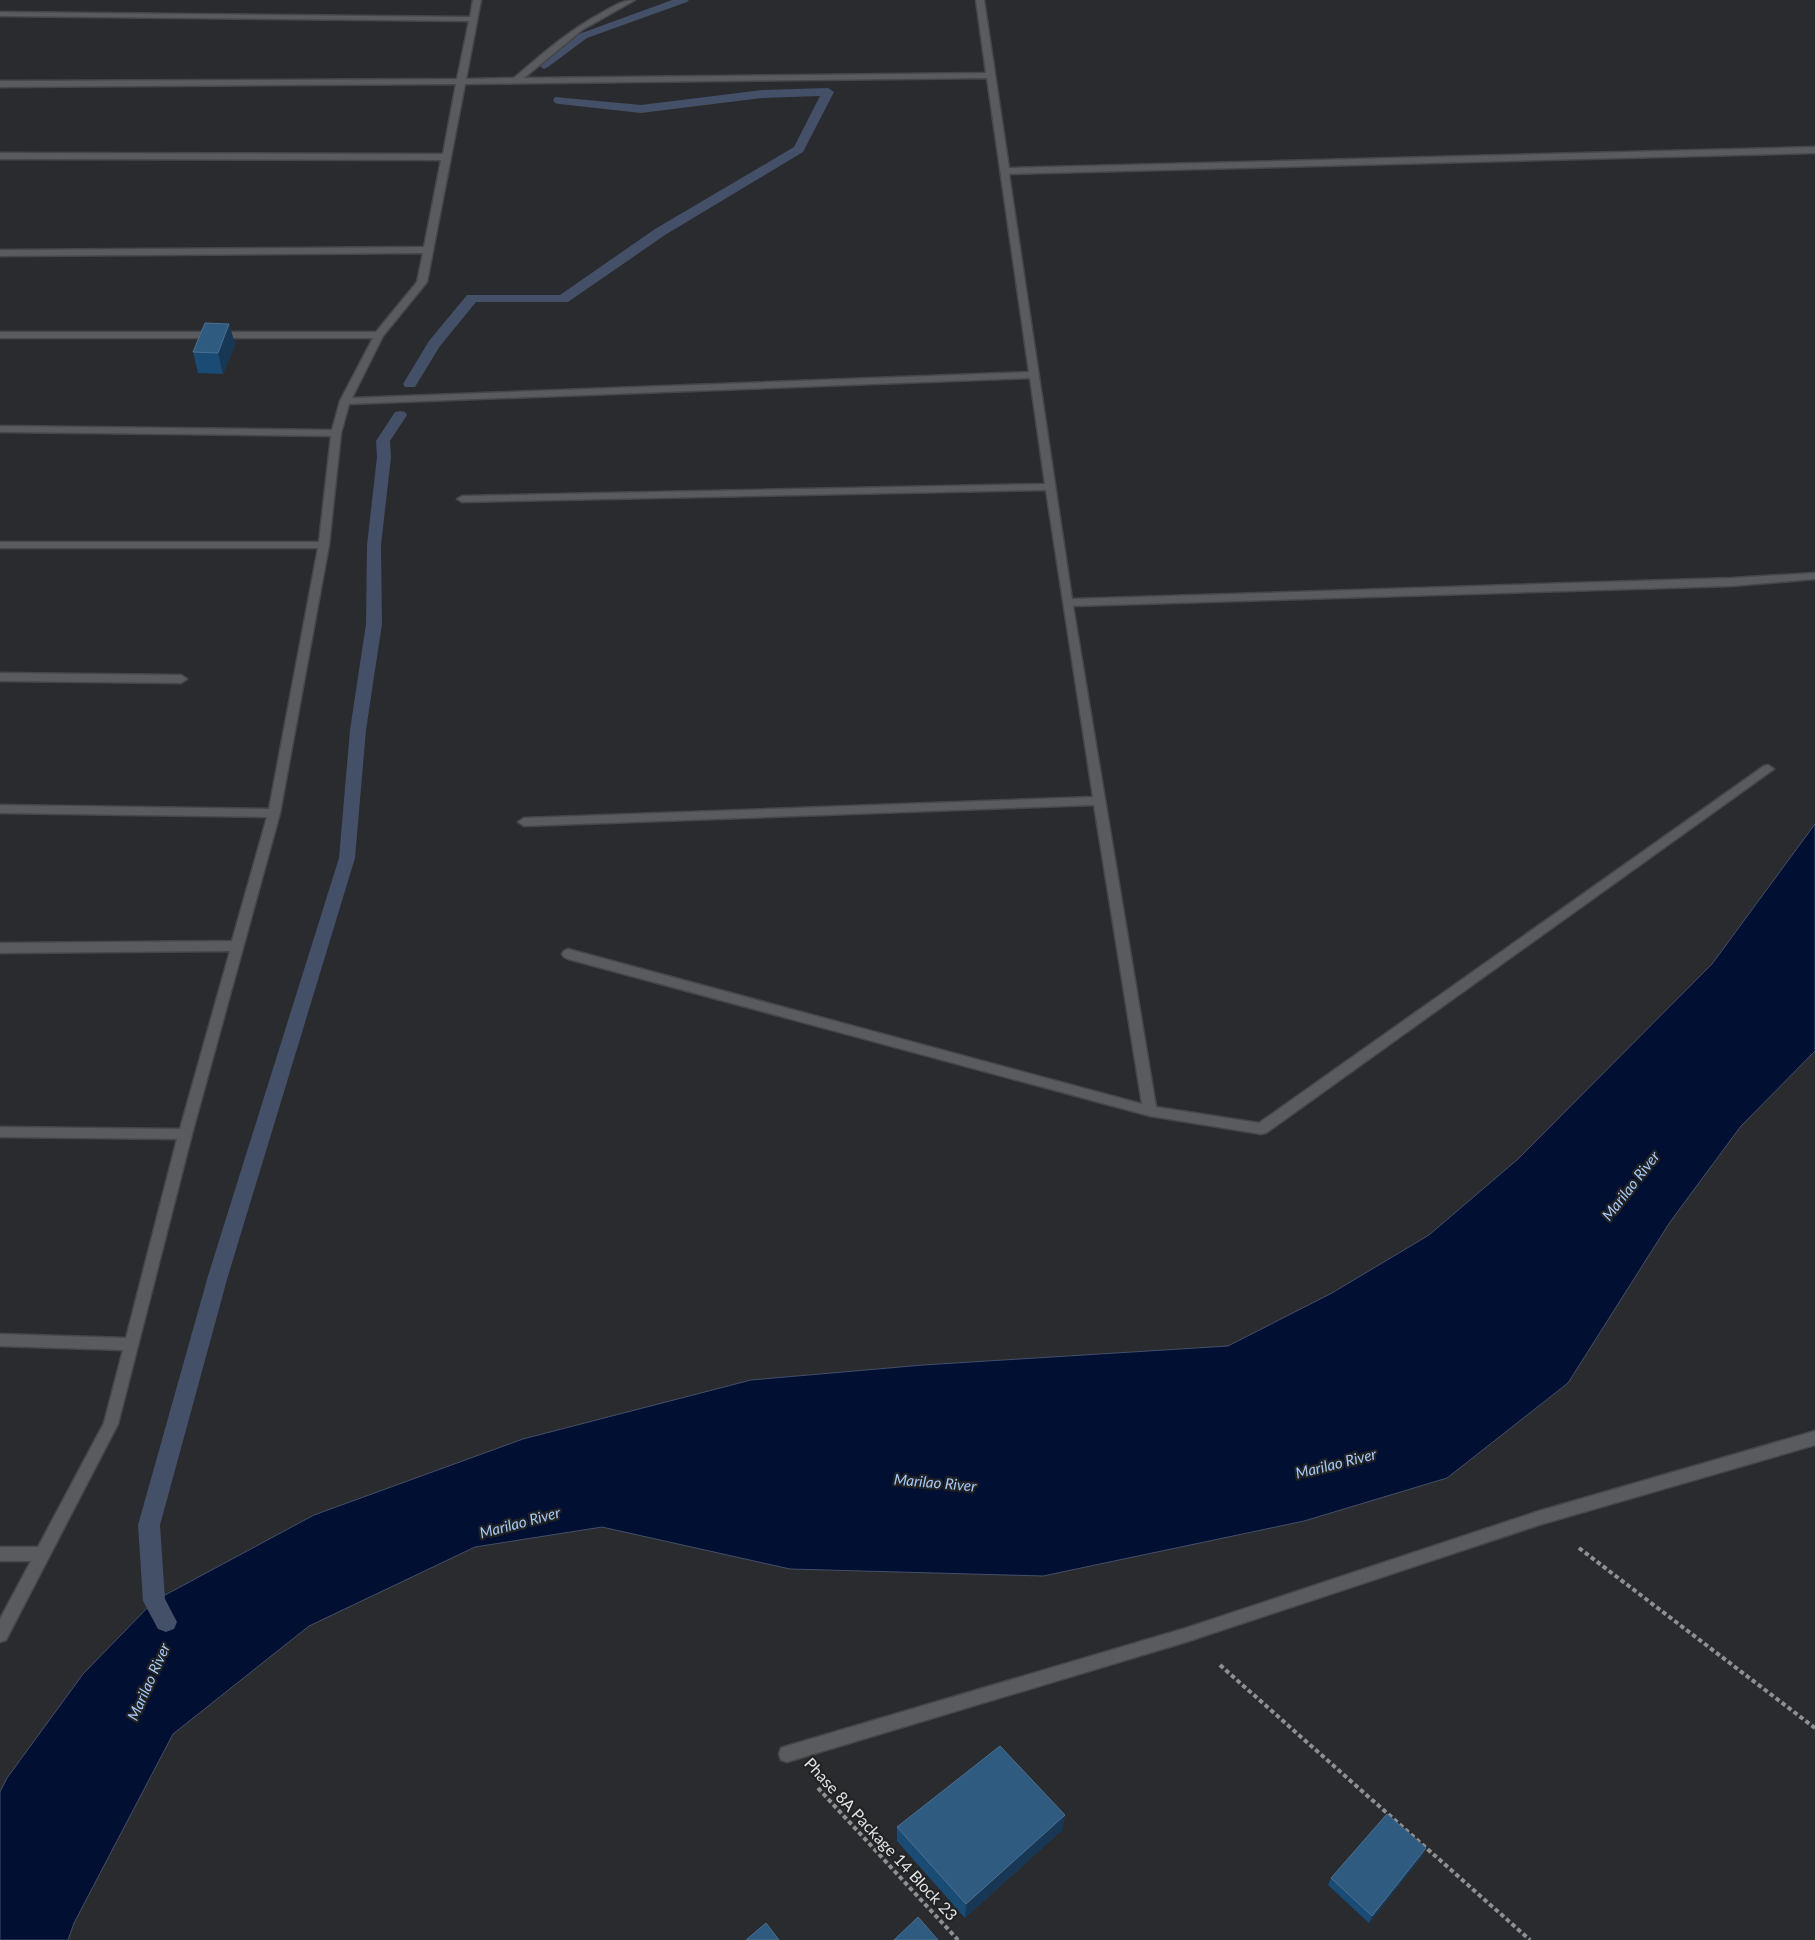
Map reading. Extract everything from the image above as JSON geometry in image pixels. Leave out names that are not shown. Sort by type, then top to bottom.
[{"type":"street","points":[[0,1635],[111,1424],[185,1134],[274,813],[324,545],[336,433],[345,401],[379,335],[422,282],[477,0]]},
{"type":"street","points":[[516,81],[560,42],[579,28],[631,0]]},
{"type":"street","points":[[980,0],[1067,603],[1150,1111]]},
{"type":"street","points":[[0,14],[472,19]]},
{"type":"street","points":[[0,84],[460,82],[991,75]]},
{"type":"street","points":[[1005,171],[1815,150]]},
{"type":"street","points":[[0,156],[445,157]]},
{"type":"street","points":[[0,253],[428,250]]},
{"type":"street","points":[[0,335],[379,335]]},
{"type":"street","points":[[345,401],[1035,375]]},
{"type":"street","points":[[0,429],[336,433]]},
{"type":"street","points":[[462,499],[1050,487]]},
{"type":"street","points":[[0,545],[324,545]]},
{"type":"street","points":[[1067,603],[1732,582],[1815,576]]},
{"type":"street","points":[[0,677],[181,679]]},
{"type":"street","points":[[568,954],[1150,1111],[1261,1129],[1768,769]]},
{"type":"street","points":[[524,822],[1099,801]]},
{"type":"street","points":[[0,810],[274,813]]},
{"type":"street","points":[[0,948],[237,946]]},
{"type":"street","points":[[0,1132],[185,1134]]},
{"type":"street","points":[[0,1340],[131,1344]]},
{"type":"street","points":[[787,1754],[1186,1635],[1539,1518],[1815,1438]]},
{"type":"street","points":[[0,1554],[43,1554]]},
{"type":"path","points":[[1539,1518],[1815,1728]]},
{"type":"path","points":[[1186,1635],[1530,1940]]},
{"type":"path","name":"Phase 8A Package 14 Block 23","points":[[787,1754],[958,1940]]},
{"type":"water","name":"Marilao River","points":[[1815,824],[1815,1051],[1741,1126],[1670,1222],[1568,1383],[1447,1478],[1304,1521],[1043,1576],[790,1569],[602,1527],[475,1547],[309,1626],[173,1734],[74,1923],[68,1940],[0,1940],[0,1792],[7,1778],[83,1674],[154,1601],[314,1515],[523,1439],[751,1380],[923,1365],[1228,1346],[1332,1293],[1429,1235],[1518,1159],[1712,964]]},
{"type":"building","points":[[205,323],[229,324],[218,353],[193,352]]},
{"type":"building","points":[[1000,1746],[1065,1815],[966,1904],[897,1827]]},
{"type":"building","points":[[1387,1814],[1426,1848],[1372,1916],[1331,1878]]},
{"type":"building","points":[[918,1917],[938,1940],[894,1940]]},
{"type":"building","points":[[766,1923],[779,1940],[746,1940]]},
{"type":"waterway","points":[[544,65],[583,36],[683,0]]},
{"type":"waterway","points":[[410,384],[434,344],[472,298],[563,299],[660,232],[799,149],[828,92],[762,94],[641,109],[559,100]]},
{"type":"waterway","points":[[166,1622],[154,1601],[149,1525],[218,1276],[347,858],[358,730],[374,624],[374,545],[384,457],[383,441],[400,415]]}]
